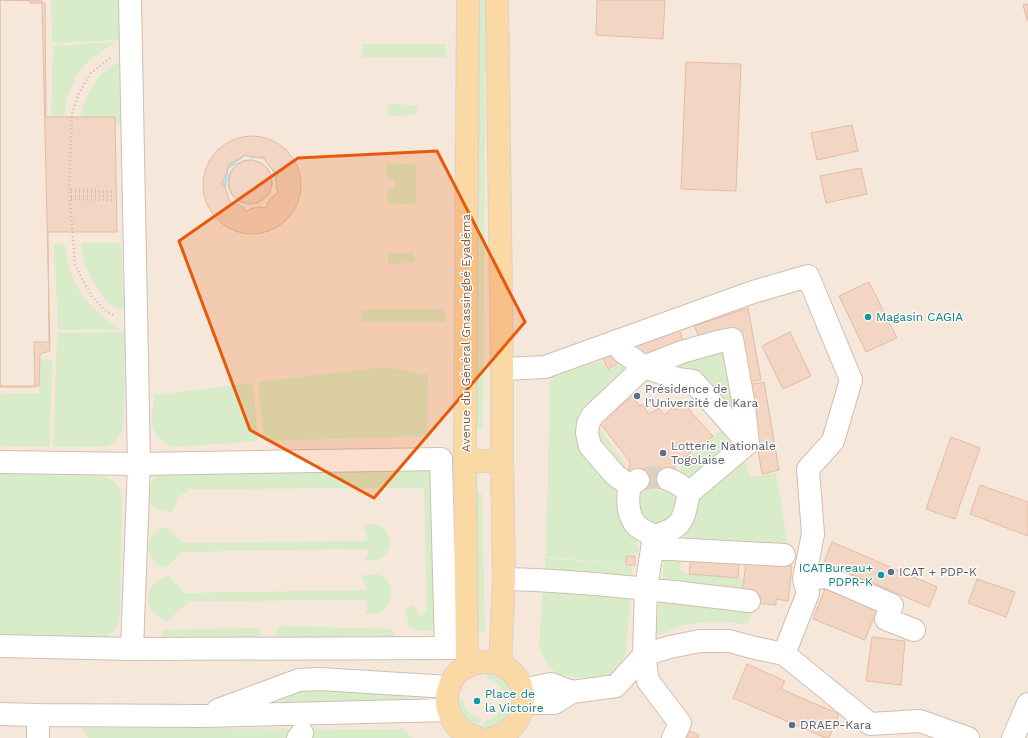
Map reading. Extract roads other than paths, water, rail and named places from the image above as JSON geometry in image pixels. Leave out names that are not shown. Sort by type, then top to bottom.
[{"type":"main road","name":"Avenue du Général Gnassingbé Eyadéma","points":[[460,654],[465,460],[468,0]]},
{"type":"main road","points":[[497,0],[504,579],[500,665]]},
{"type":"main road","points":[[465,460],[502,462]]},
{"type":"main road","points":[[473,737],[460,730],[452,721],[448,710],[447,698],[449,687],[459,672],[460,654],[477,663],[489,662],[500,665],[510,671],[517,679],[523,696],[522,713],[510,730],[499,737]]},
{"type":"street","points":[[130,0],[139,464],[132,649]]},
{"type":"street","points":[[502,369],[545,367],[753,292],[808,276],[851,380],[833,441],[808,469],[813,534],[804,579],[808,593],[784,654]]},
{"type":"street","points":[[748,443],[744,406],[732,339],[682,352],[644,367],[592,416],[588,424],[590,446],[615,475],[634,483],[628,493],[631,516],[637,525],[653,542],[784,555]]},
{"type":"street","points":[[619,340],[622,352],[644,367],[678,379],[693,381],[748,443]]},
{"type":"street","points":[[672,736],[680,723],[648,681],[644,655],[646,589],[653,542],[678,526],[684,517],[689,493],[748,443]]},
{"type":"street","points":[[0,646],[460,654],[440,459]]},
{"type":"street","points":[[0,462],[139,464],[440,459],[465,460]]},
{"type":"street","points":[[668,479],[675,481],[689,493]]},
{"type":"street","points":[[804,579],[828,577],[892,605],[886,619],[914,630]]},
{"type":"street","points":[[504,579],[546,580],[646,589],[749,601]]},
{"type":"street","points":[[523,696],[554,703],[572,692],[616,686],[644,655],[670,647],[700,641],[729,641],[784,654],[875,731],[915,730],[968,738]]},
{"type":"street","points":[[201,716],[299,680],[320,679],[449,687]]},
{"type":"street","points":[[1013,738],[1028,704]]},
{"type":"street","points":[[0,714],[201,716],[448,710]]},
{"type":"street","points":[[38,715],[38,738]]},
{"type":"water","points":[[255,142],[270,146],[285,158],[292,174],[292,192],[282,211],[276,216],[270,220],[259,223],[246,223],[234,219],[225,213],[217,204],[213,193],[212,182],[214,170],[220,158],[224,154],[237,145]],"holes":[[[245,155],[264,158],[272,169],[276,179],[278,193],[270,199],[266,208],[259,207],[246,212],[243,207],[230,202],[225,187],[228,169]]]},
{"type":"water","points":[[250,160],[262,164],[268,170],[272,182],[268,194],[262,200],[250,204],[238,200],[232,194],[228,182],[232,170],[238,164]]},
{"type":"tunnel","points":[[638,480],[654,477],[668,479]]},
{"type":"place","name":"Magasin CAGIA","points":[[868,317]]},
{"type":"place","name":"Présidence de l'Université de Kara","points":[[637,396]]},
{"type":"place","name":"Lotterie Nationale Togolaise","points":[[663,453]]},
{"type":"place","name":"ICAT + PDP-K","points":[[891,572]]},
{"type":"place","name":"ICATBureau+ PDPR-K","points":[[881,575]]},
{"type":"place","name":"Place de la Victoire","points":[[477,701]]},
{"type":"place","name":"DRAEP-Kara","points":[[792,725]]}]
